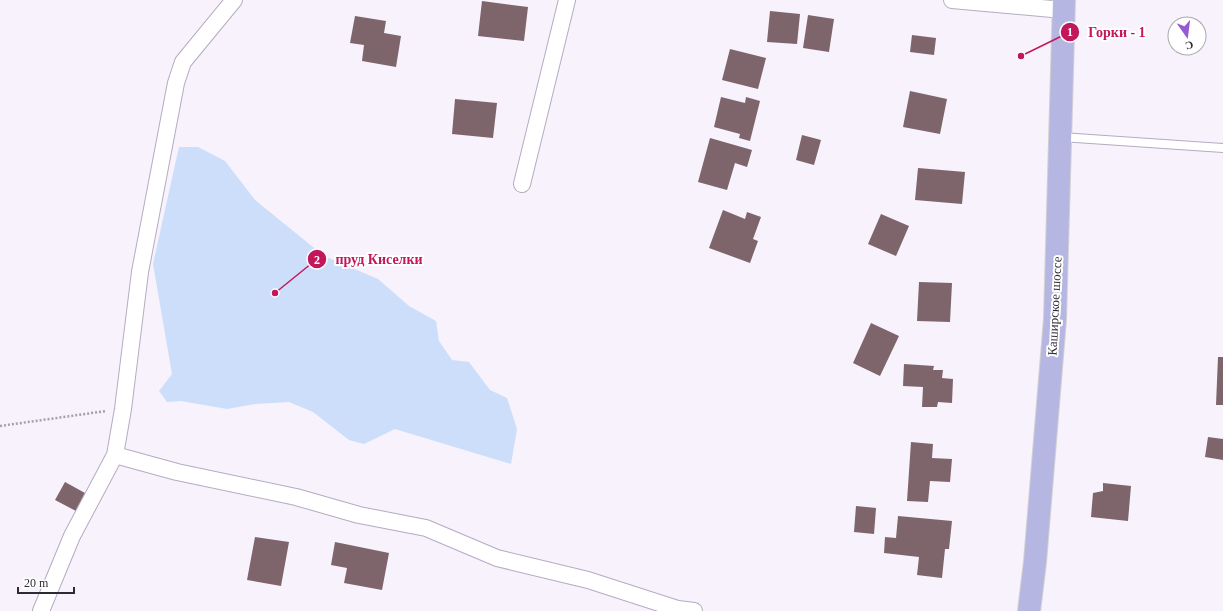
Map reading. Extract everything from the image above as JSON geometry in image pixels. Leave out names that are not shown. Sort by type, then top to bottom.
[{"type":"main road","name":"Каширское шоссе","points":[[1029,611],[1054,318],[1064,5]]},
{"type":"street","points":[[41,611],[72,536],[115,455],[123,409],[140,272],[176,83],[183,62],[234,0]]},
{"type":"street","points":[[522,184],[567,0]]},
{"type":"street","points":[[952,0],[1064,5]]},
{"type":"street","points":[[115,455],[177,472],[296,496],[359,515],[426,528],[497,558],[588,580],[678,609],[694,611]]},
{"type":"lane","points":[[1060,137],[1223,148]]},
{"type":"path","points":[[0,426],[123,409]]},
{"type":"water","points":[[179,147],[198,147],[225,161],[255,200],[324,256],[378,279],[409,306],[436,321],[439,341],[452,360],[469,362],[490,390],[507,398],[517,429],[511,464],[395,429],[364,444],[349,440],[313,412],[289,402],[255,404],[227,409],[181,401],[167,402],[159,391],[172,374],[153,264]]},
{"type":"building","points":[[482,1],[528,7],[524,41],[478,36]]},
{"type":"building","points":[[770,11],[800,14],[797,44],[767,42]]},
{"type":"building","points":[[808,15],[834,19],[829,52],[803,48]]},
{"type":"building","points":[[355,16],[386,21],[384,33],[401,36],[396,67],[362,61],[364,45],[350,43]]},
{"type":"building","points":[[912,35],[936,38],[934,55],[910,52]]},
{"type":"building","points":[[730,49],[766,58],[758,89],[722,80]]},
{"type":"building","points":[[910,91],[947,99],[940,134],[903,127]]},
{"type":"building","points":[[721,97],[745,103],[746,97],[760,101],[750,141],[739,138],[740,134],[714,127]]},
{"type":"building","points":[[455,99],[497,103],[493,138],[452,134]]},
{"type":"building","points":[[802,135],[821,140],[814,165],[796,160]]},
{"type":"building","points":[[710,138],[752,150],[747,167],[735,163],[727,190],[698,182]]},
{"type":"building","points":[[918,168],[965,172],[962,204],[915,200]]},
{"type":"building","points":[[723,210],[745,219],[747,212],[761,217],[753,239],[758,241],[750,263],[709,248]]},
{"type":"building","points":[[881,214],[909,226],[896,256],[868,244]]},
{"type":"building","points":[[919,282],[952,283],[950,322],[917,321]]},
{"type":"building","points":[[871,323],[899,336],[880,376],[853,363]]},
{"type":"building","points":[[1218,357],[1223,357],[1223,405],[1216,405]]},
{"type":"building","points":[[904,364],[934,366],[933,370],[943,370],[942,378],[953,379],[952,403],[938,402],[937,407],[922,407],[923,387],[903,386]]},
{"type":"building","points":[[1208,437],[1223,439],[1223,460],[1205,457]]},
{"type":"building","points":[[911,442],[933,444],[932,458],[952,459],[950,482],[930,481],[928,502],[907,501]]},
{"type":"building","points":[[65,482],[85,493],[76,511],[55,500]]},
{"type":"building","points":[[1103,483],[1131,486],[1128,521],[1091,517],[1093,493],[1103,491]]},
{"type":"building","points":[[856,506],[876,508],[874,534],[854,532]]},
{"type":"building","points":[[898,516],[952,521],[949,549],[945,549],[942,578],[917,575],[919,557],[884,553],[885,537],[896,538]]},
{"type":"building","points":[[255,537],[289,542],[281,586],[247,580]]},
{"type":"building","points":[[335,542],[389,553],[382,590],[344,583],[347,568],[331,565]]},
{"type":"place","name":"Горки - 1","points":[[1021,56]]},
{"type":"place","name":"пруд Киселки","points":[[275,293]]}]
